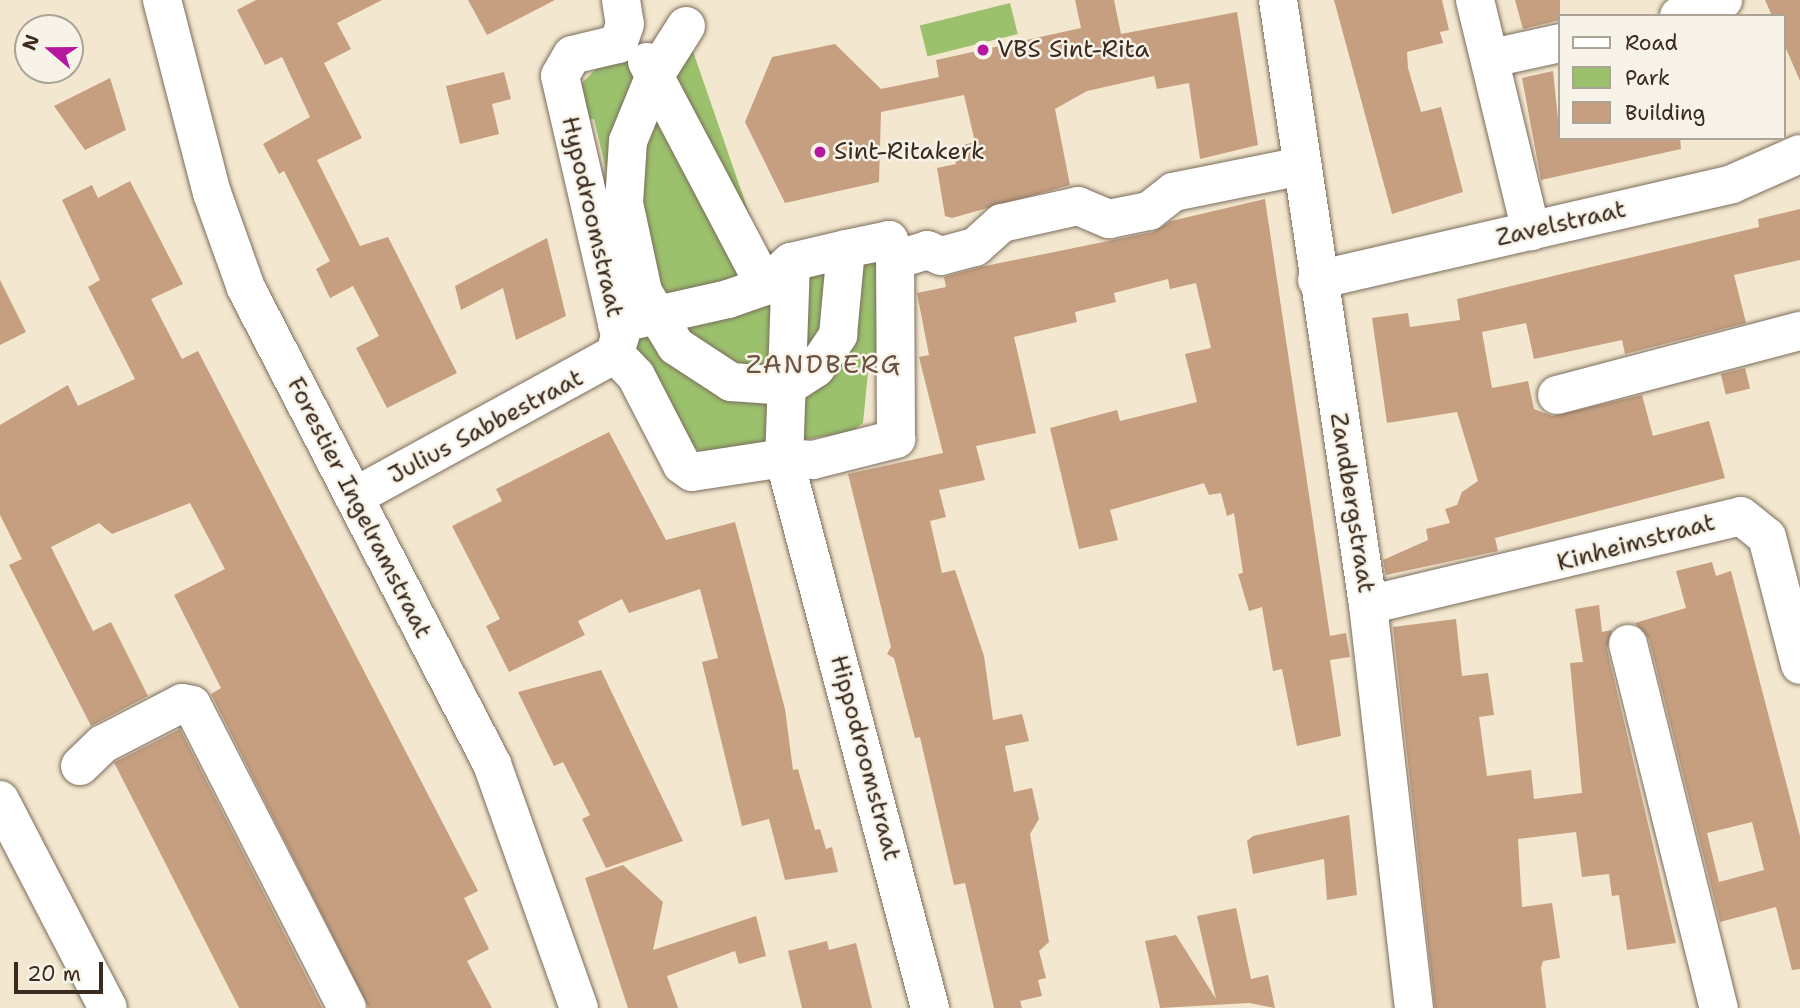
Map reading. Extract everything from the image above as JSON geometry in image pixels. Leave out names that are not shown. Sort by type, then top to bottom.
[{"type":"street","name":"Forestier Ingelramstraat","points":[[162,0],[212,193],[246,288],[492,764],[579,1008]]},
{"type":"street","points":[[621,0],[622,38],[655,75],[778,274],[788,386],[784,458],[813,460],[896,439],[911,255],[941,256],[975,247],[1002,223],[1078,206],[1109,219],[1149,211],[1173,192],[1302,166]]},
{"type":"street","name":"Zandbergstraat","points":[[1278,0],[1317,279],[1368,605],[1414,1008]]},
{"type":"street","points":[[1475,0],[1492,58],[1531,231]]},
{"type":"street","points":[[1684,14],[1723,0]]},
{"type":"street","points":[[686,26],[655,75],[628,141],[624,203],[638,272],[654,314],[677,346],[711,373],[757,386],[788,386],[816,368],[838,335],[846,249]]},
{"type":"street","name":"Hypodroomstraat","points":[[622,38],[611,49],[572,55],[560,76],[616,339],[682,465],[692,472],[784,458]]},
{"type":"street","points":[[1492,58],[1559,43]]},
{"type":"street","name":"Zavelstraat","points":[[1317,279],[1732,184],[1800,155]]},
{"type":"street","name":"Julius Sabbestraat","points":[[354,497],[654,314],[846,249],[889,240],[911,255]]},
{"type":"street","points":[[1557,395],[1800,331]]},
{"type":"street","name":"Hippodroomstraat","points":[[784,458],[800,509],[930,1008]]},
{"type":"street","name":"Kinheimstraat","points":[[1368,605],[1741,516],[1767,537],[1800,665]]},
{"type":"street","points":[[1629,644],[1719,1008]]},
{"type":"street","points":[[80,765],[103,744],[182,703],[192,705],[347,1008]]},
{"type":"street","points":[[0,800],[108,1008]]},
{"type":"green space","points":[[1010,3],[1018,34],[928,57],[920,25]]},
{"type":"green space","points":[[687,34],[760,245],[785,259],[893,234],[883,361],[868,373],[863,423],[851,432],[709,455],[687,444],[629,357],[625,249],[594,119],[582,120],[581,84],[597,68],[634,61],[649,45]]},
{"type":"building","points":[[256,0],[382,0],[337,23],[351,49],[324,63],[362,138],[317,160],[360,246],[388,237],[457,373],[387,408],[356,348],[379,336],[353,286],[330,298],[316,269],[330,261],[284,171],[279,174],[263,144],[310,117],[282,57],[265,65],[237,10]]},
{"type":"building","points":[[468,0],[555,0],[487,35]]},
{"type":"building","points":[[1075,0],[1114,0],[1121,34],[1237,12],[1258,145],[1200,159],[1189,83],[1157,89],[1154,76],[1087,91],[1055,109],[1070,185],[952,218],[945,216],[937,168],[956,164],[952,148],[975,142],[964,95],[881,112],[879,182],[785,203],[745,122],[772,57],[835,44],[881,89],[939,77],[936,60],[1081,28]]},
{"type":"building","points":[[1334,0],[1442,0],[1449,30],[1440,32],[1443,43],[1407,52],[1408,68],[1421,112],[1441,107],[1463,192],[1392,214]]},
{"type":"building","points":[[1515,0],[1560,0],[1559,20],[1523,29]]},
{"type":"building","points":[[1765,0],[1800,0],[1800,81],[1786,49],[1786,14],[1771,14]]},
{"type":"building","points":[[1553,71],[1559,140],[1680,140],[1681,149],[1541,180],[1522,78]]},
{"type":"building","points":[[504,72],[511,99],[492,104],[499,134],[460,144],[446,86]]},
{"type":"building","points":[[110,78],[126,130],[85,150],[54,106]]},
{"type":"building","points":[[130,181],[183,284],[151,299],[182,359],[198,351],[478,891],[464,898],[489,949],[467,961],[492,1008],[369,1008],[211,694],[221,688],[174,595],[225,569],[190,503],[112,534],[99,523],[51,547],[93,631],[111,622],[148,696],[91,726],[9,565],[22,559],[0,515],[0,425],[68,385],[78,406],[135,379],[88,287],[100,280],[62,200],[92,185],[98,198]]},
{"type":"building","points":[[1265,199],[1330,636],[1346,633],[1350,657],[1330,660],[1341,736],[1297,746],[1282,669],[1273,671],[1262,607],[1249,611],[1238,574],[1243,573],[1234,513],[1227,516],[1221,493],[1209,495],[1204,483],[1110,510],[1118,540],[1079,549],[1050,428],[1117,410],[1120,421],[1197,402],[1185,354],[1211,348],[1196,283],[1170,289],[1168,279],[1114,293],[1116,302],[1075,312],[1077,322],[1014,337],[1036,433],[976,446],[985,480],[939,490],[946,517],[930,521],[942,573],[955,570],[984,656],[993,720],[1022,714],[1029,741],[1005,746],[1014,792],[1032,788],[1039,819],[1030,834],[1049,942],[1039,951],[1046,978],[1038,980],[1042,996],[1020,1001],[1022,1008],[994,1008],[965,883],[954,885],[920,737],[915,738],[894,658],[887,654],[891,647],[848,474],[943,453],[919,357],[929,355],[917,293],[946,287],[944,277],[985,266],[1153,232],[1171,221]]},
{"type":"building","points":[[1800,209],[1800,260],[1734,275],[1746,323],[1625,354],[1622,340],[1534,359],[1526,323],[1482,332],[1492,388],[1528,381],[1534,409],[1552,416],[1642,395],[1653,436],[1709,421],[1725,478],[1495,538],[1498,551],[1386,575],[1383,560],[1428,540],[1426,529],[1450,523],[1445,509],[1457,505],[1462,492],[1478,481],[1457,412],[1387,423],[1372,318],[1408,313],[1410,327],[1460,320],[1457,299],[1759,227],[1758,219]]},
{"type":"building","points":[[547,238],[566,316],[516,340],[503,288],[461,310],[455,286]]},
{"type":"building","points":[[0,280],[26,332],[0,345]]},
{"type":"building","points":[[1745,368],[1750,388],[1726,394],[1721,374]]},
{"type":"building","points":[[609,432],[666,540],[735,522],[785,709],[793,770],[798,769],[815,830],[820,829],[826,849],[832,847],[838,872],[785,880],[769,819],[742,826],[702,662],[718,658],[700,589],[629,613],[622,599],[578,621],[585,635],[509,672],[486,626],[500,619],[452,526],[502,501],[496,489]]},
{"type":"building","points":[[1712,562],[1716,576],[1731,571],[1800,836],[1800,969],[1792,970],[1776,907],[1720,922],[1649,639],[1635,623],[1686,608],[1676,571]],"holes":[[[1752,822],[1764,870],[1719,882],[1707,833]]]},
{"type":"building","points":[[1599,605],[1602,632],[1612,630],[1607,649],[1676,943],[1627,950],[1619,895],[1612,896],[1609,874],[1582,877],[1576,832],[1518,839],[1522,907],[1552,903],[1560,958],[1543,961],[1541,968],[1546,1008],[1435,1008],[1393,627],[1456,619],[1462,676],[1488,673],[1494,715],[1479,717],[1487,776],[1531,770],[1534,799],[1582,793],[1570,663],[1583,662],[1575,609]]},
{"type":"building","points":[[601,670],[683,841],[606,868],[582,819],[590,815],[563,762],[554,766],[518,692]]},
{"type":"building","points":[[180,729],[322,1008],[239,1008],[114,763]]},
{"type":"building","points":[[1349,815],[1357,895],[1327,900],[1324,859],[1253,874],[1247,841],[1253,836]]},
{"type":"building","points":[[623,865],[663,902],[653,950],[756,916],[766,956],[739,964],[735,951],[667,976],[678,1008],[628,1008],[585,878]]},
{"type":"building","points":[[1236,908],[1251,979],[1268,975],[1275,1008],[1249,1003],[1160,1008],[1145,941],[1176,935],[1216,999],[1197,916]]},
{"type":"building","points":[[827,941],[829,950],[856,943],[872,1008],[802,1008],[788,951]]},
{"type":"place","name":"VBS Sint-Rita","points":[[983,50]]},
{"type":"place","name":"Sint-Ritakerk","points":[[820,152]]},
{"type":"district","name":"ZANDBERG","points":[[824,364]]}]
